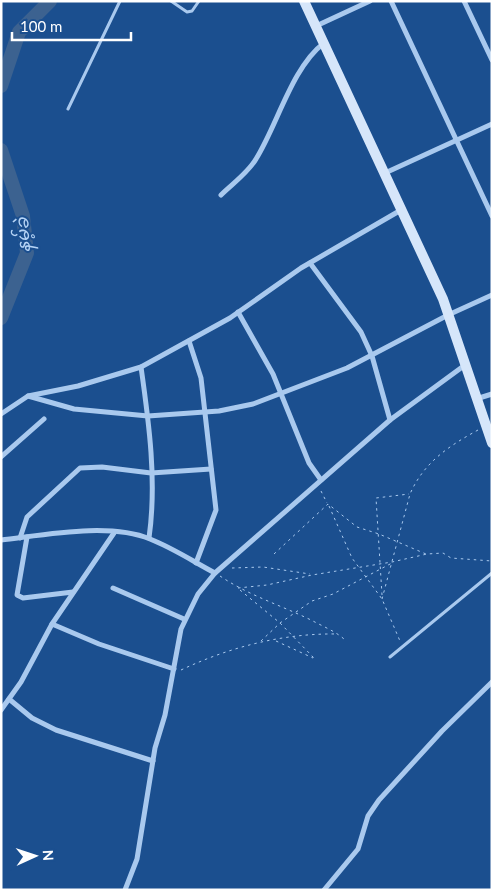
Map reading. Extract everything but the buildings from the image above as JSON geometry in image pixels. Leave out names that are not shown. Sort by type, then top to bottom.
[{"type":"main road","points":[[304,1],[448,315],[492,443]]},
{"type":"street","points":[[316,26],[370,1]]},
{"type":"street","points":[[390,1],[492,216]]},
{"type":"street","points":[[464,1],[492,60]]},
{"type":"street","points":[[221,195],[256,161],[303,68],[315,50],[324,43]]},
{"type":"street","points":[[384,173],[492,124]]},
{"type":"street","points":[[1,414],[28,396],[78,386],[141,367],[238,312],[310,263],[401,210]]},
{"type":"street","points":[[310,263],[361,332],[372,356],[390,420]]},
{"type":"street","points":[[28,396],[74,409],[148,416],[204,412],[254,404],[372,356],[448,315],[492,295]]},
{"type":"street","points":[[238,312],[273,374],[309,463],[319,482]]},
{"type":"street","points":[[189,341],[201,378],[216,510],[196,563]]},
{"type":"street","points":[[125,890],[137,859],[154,761],[174,671],[180,630],[198,594],[215,573],[390,420],[464,364]]},
{"type":"street","points":[[141,367],[148,416],[153,511],[149,538]]},
{"type":"street","points":[[476,399],[492,394]]},
{"type":"street","points":[[1,457],[44,419]]},
{"type":"street","points":[[1,446],[7,451]]},
{"type":"street","points":[[20,538],[28,517],[80,468],[102,467],[151,473],[211,468]]},
{"type":"street","points":[[1,540],[87,530],[149,538],[215,573]]},
{"type":"street","points":[[1,710],[21,682],[52,624],[114,533]]},
{"type":"street","points":[[27,537],[17,595],[23,598],[73,592]]},
{"type":"street","points":[[113,588],[184,619]]},
{"type":"street","points":[[52,624],[115,650],[174,671]]},
{"type":"street","points":[[324,890],[358,849],[368,816],[379,800],[442,731],[492,682]]},
{"type":"street","points":[[9,699],[32,718],[56,730],[154,761]]},
{"type":"lane","points":[[68,109],[120,1]]},
{"type":"lane","points":[[171,1],[187,12],[192,11],[198,1]]},
{"type":"lane","points":[[390,657],[492,573]]},
{"type":"path","points":[[382,599],[410,494],[423,469],[456,442],[486,426]]},
{"type":"path","points":[[319,482],[352,558],[382,599],[403,646]]},
{"type":"path","points":[[382,599],[376,498],[410,494]]},
{"type":"path","points":[[328,504],[357,528],[379,534],[427,554]]},
{"type":"path","points":[[274,554],[328,504]]},
{"type":"path","points":[[238,588],[267,586],[312,575],[358,566],[392,562],[427,554],[443,553],[451,558],[492,561]]},
{"type":"path","points":[[261,641],[280,622],[312,601],[333,594],[392,562]]},
{"type":"path","points":[[221,568],[263,567],[312,575]]},
{"type":"path","points":[[215,573],[238,588],[280,622],[314,658],[275,640]]},
{"type":"path","points":[[238,588],[338,634],[344,640]]},
{"type":"path","points":[[174,671],[214,655],[261,641],[338,634]]},
{"type":"waterway","name":"နမ့်ခဲ","points":[[1,86],[19,32],[50,1]]},
{"type":"waterway","name":"နမ့်ခဲ","points":[[1,150],[23,216],[27,253],[1,318]]}]
